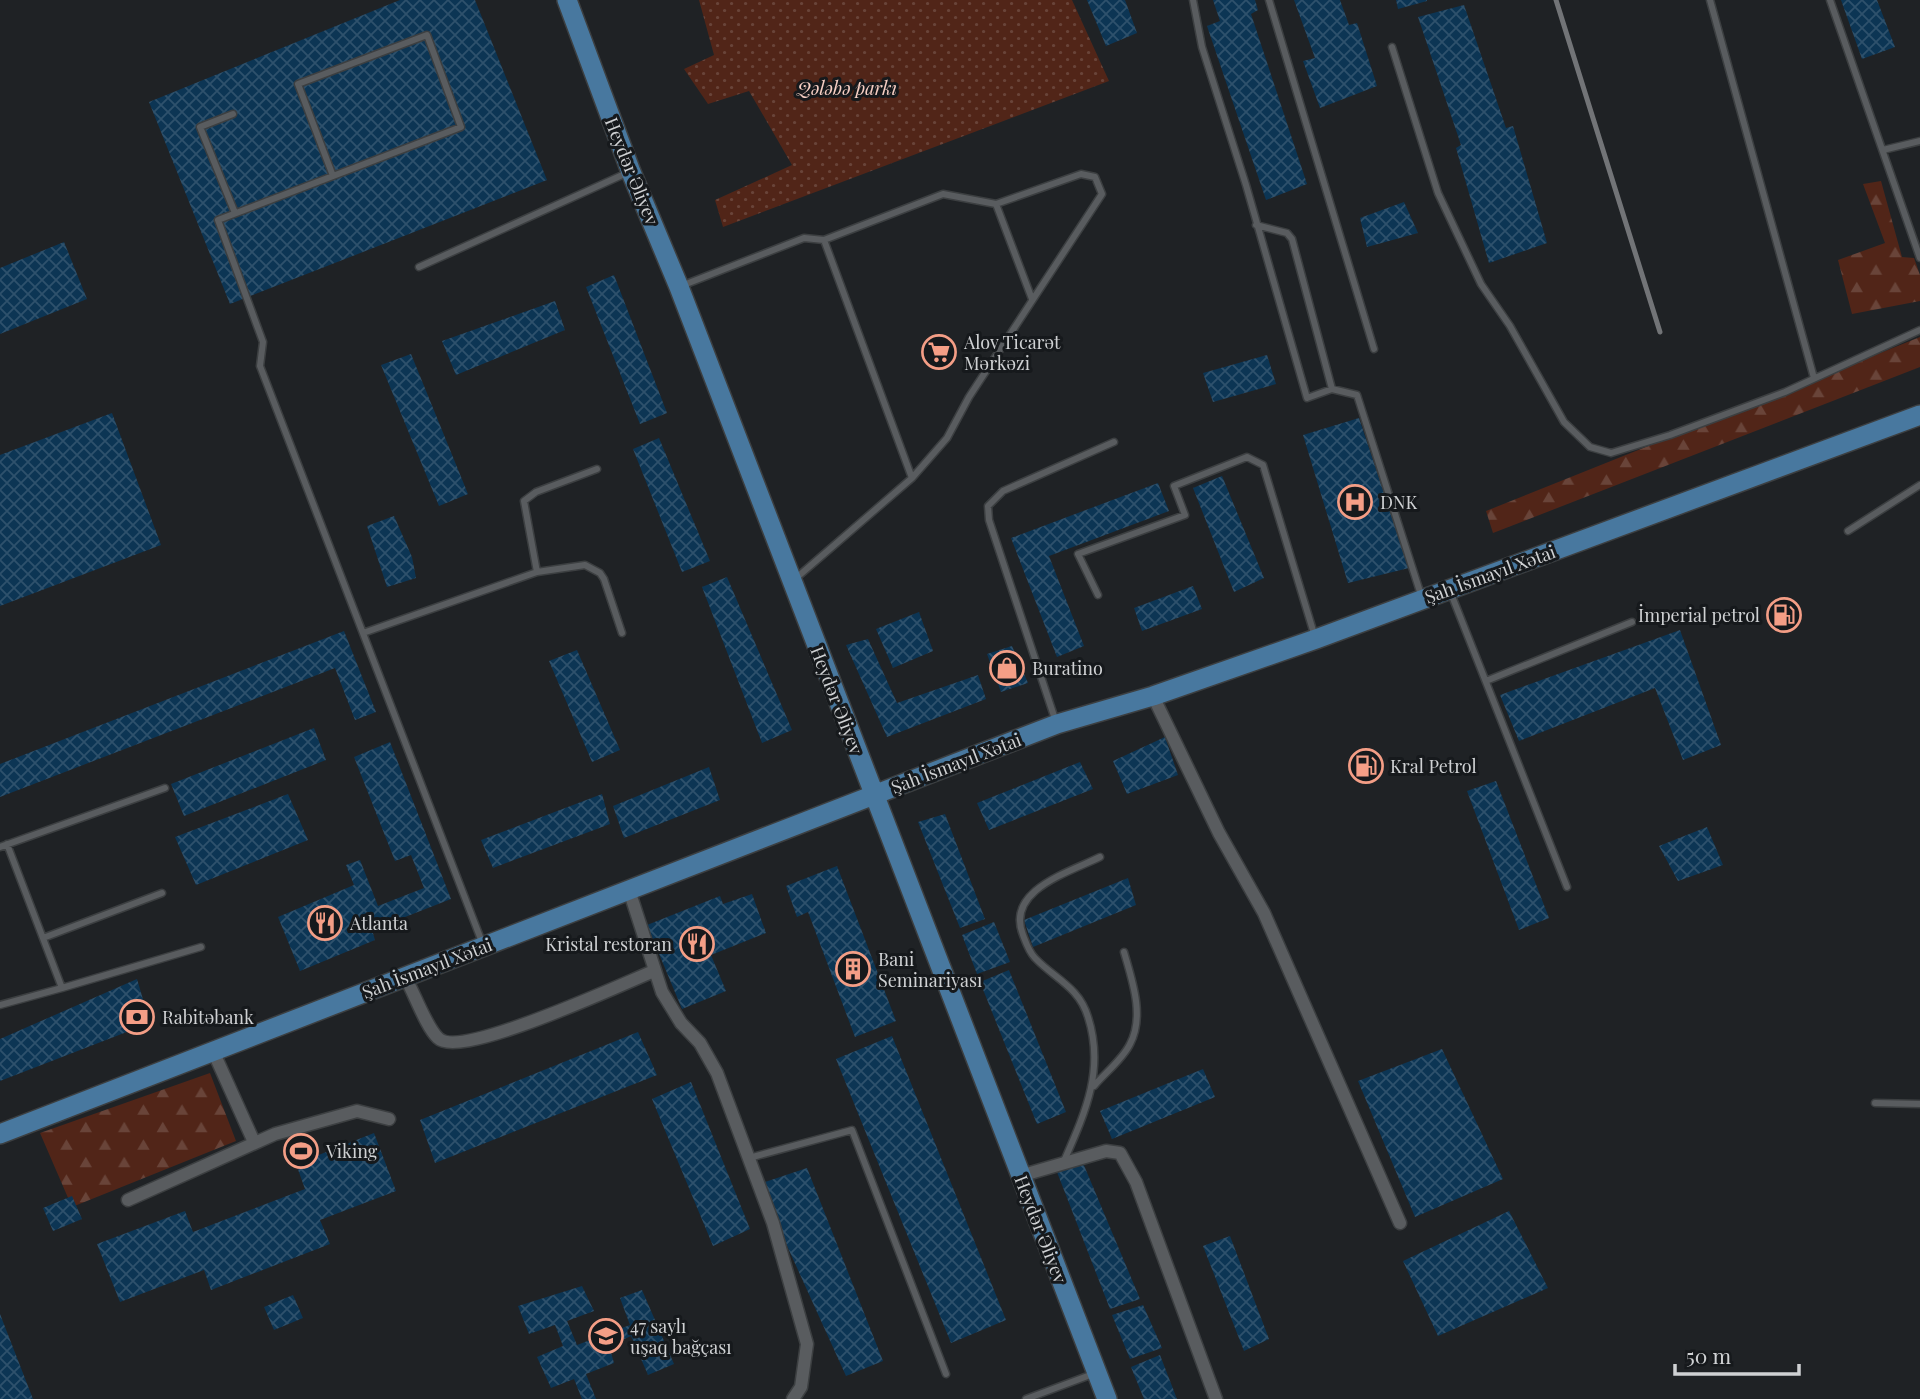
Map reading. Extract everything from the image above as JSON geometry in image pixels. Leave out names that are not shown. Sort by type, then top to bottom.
[{"type":"main road","name":"Heydər Əliyev","points":[[567,0],[631,172],[679,287],[1107,1399]]},
{"type":"main road","name":"Şah İsmayıl Xətai","points":[[0,1134],[1057,723],[1153,696],[1316,639],[1920,415]]},
{"type":"street","points":[[1153,696],[1219,833],[1264,913],[1400,1223]]},
{"type":"street","points":[[629,890],[662,992],[681,1023],[700,1044],[717,1073],[773,1223],[807,1344],[801,1387],[793,1399]]},
{"type":"street","points":[[405,977],[438,1038],[449,1045],[470,1042],[540,1018],[654,971]]},
{"type":"street","points":[[213,1051],[254,1142]]},
{"type":"street","points":[[128,1200],[254,1142],[357,1111],[389,1119]]},
{"type":"street","points":[[1020,1175],[1106,1150],[1120,1153],[1136,1182],[1216,1399]]},
{"type":"lane","points":[[1193,0],[1202,47],[1307,398],[1332,389],[1357,395],[1422,599]]},
{"type":"lane","points":[[1269,0],[1374,349]]},
{"type":"lane","points":[[1710,0],[1814,378]]},
{"type":"lane","points":[[1830,0],[1920,258]]},
{"type":"lane","points":[[333,176],[298,84],[427,35],[461,127],[236,214],[218,220],[263,342],[260,366],[484,946]]},
{"type":"lane","points":[[1392,47],[1438,193],[1481,284],[1510,326],[1564,422],[1590,447],[1611,453],[1670,435],[1814,378],[1920,330]]},
{"type":"lane","points":[[233,114],[200,127],[236,214]]},
{"type":"lane","points":[[1883,150],[1920,141]]},
{"type":"lane","points":[[419,267],[631,172]]},
{"type":"lane","points":[[679,287],[804,238],[824,240],[943,194],[996,204],[1081,174],[1096,177],[1101,185],[1102,194],[1032,299],[947,438],[912,478],[792,582]]},
{"type":"lane","points":[[996,204],[1032,299]]},
{"type":"lane","points":[[1256,225],[1287,233],[1292,239],[1332,389]]},
{"type":"lane","points":[[824,240],[912,478]]},
{"type":"lane","points":[[1057,723],[989,520],[988,506],[1003,491],[1114,442]]},
{"type":"lane","points":[[1098,595],[1078,554],[1185,515],[1174,486],[1247,457],[1263,465],[1316,639]]},
{"type":"lane","points":[[537,572],[524,501],[536,492],[597,469]]},
{"type":"lane","points":[[1848,531],[1920,485]]},
{"type":"lane","points":[[363,633],[537,572],[585,565],[595,569],[604,579],[622,633]]},
{"type":"lane","points":[[1450,589],[1567,887]]},
{"type":"lane","points":[[1486,681],[1632,622]]},
{"type":"lane","points":[[62,988],[3,846],[164,788]]},
{"type":"lane","points":[[1064,1163],[1093,1087],[1094,1046],[1088,1017],[1080,999],[1070,985],[1035,959],[1028,947],[1019,917],[1027,898],[1036,889],[1100,857]]},
{"type":"lane","points":[[43,938],[162,893]]},
{"type":"lane","points":[[0,1005],[201,947]]},
{"type":"lane","points":[[1093,1087],[1130,1044],[1136,1022],[1135,989],[1124,952]]},
{"type":"lane","points":[[1875,1103],[1920,1104]]},
{"type":"lane","points":[[749,1158],[852,1130],[946,1374]]},
{"type":"lane","points":[[1026,1399],[1097,1372]]},
{"type":"green space","name":"Qələbə parkı","points":[[699,0],[1072,0],[1109,81],[723,227],[715,200],[792,165],[749,91],[708,104],[684,69],[714,55]]},
{"type":"green space","points":[[1881,181],[1902,257],[1914,258],[1920,275],[1920,301],[1852,314],[1838,260],[1885,243],[1863,184]]},
{"type":"green space","points":[[1920,337],[1920,367],[1493,533],[1486,511]]},
{"type":"green space","points":[[210,1073],[236,1141],[72,1207],[40,1133]]},
{"type":"building","points":[[400,0],[475,0],[547,180],[230,304],[149,102]]},
{"type":"building","points":[[1087,0],[1125,0],[1137,33],[1106,46]]},
{"type":"building","points":[[1213,0],[1255,0],[1258,10],[1251,14],[1307,184],[1266,200],[1207,26],[1220,21]]},
{"type":"building","points":[[1294,0],[1340,0],[1349,25],[1357,23],[1377,86],[1320,108],[1303,61],[1315,58]]},
{"type":"building","points":[[1396,0],[1427,0],[1427,1],[1398,9]]},
{"type":"building","points":[[1841,0],[1877,0],[1895,47],[1862,59]]},
{"type":"building","points":[[1464,5],[1506,128],[1513,126],[1547,243],[1489,263],[1456,148],[1461,145],[1418,17]]},
{"type":"building","points":[[1404,202],[1418,233],[1367,247],[1360,218]]},
{"type":"building","points":[[64,242],[87,299],[0,334],[0,268]]},
{"type":"building","points":[[614,275],[667,413],[640,424],[586,287]]},
{"type":"building","points":[[555,301],[565,330],[456,375],[442,341]]},
{"type":"building","points":[[411,354],[468,494],[439,506],[381,365]]},
{"type":"building","points":[[1267,355],[1276,384],[1213,402],[1203,373]]},
{"type":"building","points":[[112,413],[161,545],[0,606],[0,455]]},
{"type":"building","name":"DNK","points":[[1359,418],[1409,568],[1348,583],[1303,435]]},
{"type":"building","points":[[659,438],[710,561],[682,572],[633,449]]},
{"type":"building","points":[[1222,476],[1264,578],[1234,592],[1193,488]]},
{"type":"building","points":[[1158,483],[1169,511],[1049,556],[1084,646],[1057,657],[1011,538]]},
{"type":"building","points":[[394,516],[412,557],[416,578],[387,587],[367,526]]},
{"type":"building","points":[[727,577],[792,730],[762,743],[702,587]]},
{"type":"building","points":[[1193,586],[1202,609],[1142,631],[1134,608]]},
{"type":"building","points":[[919,612],[933,651],[893,668],[876,629]]},
{"type":"building","points":[[1680,630],[1721,745],[1683,760],[1655,688],[1519,741],[1500,695]]},
{"type":"building","points":[[344,631],[376,712],[355,720],[335,668],[0,797],[0,764]]},
{"type":"building","points":[[868,639],[897,703],[978,675],[986,699],[887,737],[846,645]]},
{"type":"building","name":"Buratino","points":[[1012,646],[1028,683],[1001,692],[987,654]]},
{"type":"building","points":[[577,650],[620,750],[592,762],[549,661]]},
{"type":"building","points":[[314,728],[326,760],[184,816],[171,784]]},
{"type":"building","points":[[1165,737],[1178,775],[1127,794],[1113,761]]},
{"type":"building","points":[[390,742],[451,899],[372,930],[375,940],[300,971],[278,917],[354,885],[346,865],[360,860],[378,906],[424,888],[411,855],[395,861],[354,757]]},
{"type":"building","points":[[1080,762],[1093,789],[989,830],[977,803]]},
{"type":"building","points":[[709,767],[720,800],[624,838],[613,806]]},
{"type":"building","points":[[1496,781],[1549,918],[1519,930],[1467,791]]},
{"type":"building","points":[[288,794],[308,840],[196,885],[175,837]]},
{"type":"building","points":[[602,794],[610,824],[493,868],[481,840]]},
{"type":"building","points":[[945,814],[985,919],[960,928],[918,822]]},
{"type":"building","points":[[1707,827],[1723,865],[1678,881],[1659,846]]},
{"type":"building","name":"Bani Seminariyası","points":[[837,866],[896,1021],[855,1037],[808,912],[797,917],[786,886]]},
{"type":"building","points":[[1128,878],[1136,905],[1033,947],[1024,920]]},
{"type":"building","name":"Kristal restoran","points":[[752,894],[766,933],[711,955],[726,991],[682,1009],[647,925],[720,896],[723,904]]},
{"type":"building","points":[[994,922],[1010,962],[977,974],[962,935]]},
{"type":"building","points":[[1009,970],[1066,1112],[1037,1124],[980,982]]},
{"type":"building","points":[[137,979],[150,1023],[0,1081],[0,1039]]},
{"type":"building","points":[[638,1032],[657,1075],[435,1163],[420,1120]]},
{"type":"building","points":[[892,1036],[1006,1320],[951,1343],[836,1059]]},
{"type":"building","points":[[1442,1049],[1503,1179],[1415,1217],[1358,1081]]},
{"type":"building","points":[[1203,1069],[1215,1097],[1112,1139],[1100,1111]]},
{"type":"building","points":[[691,1082],[750,1229],[713,1246],[652,1099]]},
{"type":"building","points":[[374,1133],[396,1191],[320,1220],[330,1244],[211,1290],[204,1270],[120,1302],[97,1244],[185,1211],[193,1232],[305,1189],[296,1164]]},
{"type":"building","points":[[1083,1163],[1140,1299],[1110,1309],[1057,1172]]},
{"type":"building","points":[[807,1168],[883,1361],[846,1376],[759,1184]]},
{"type":"building","points":[[72,1196],[82,1219],[53,1231],[43,1208]]},
{"type":"building","points":[[1509,1211],[1548,1288],[1438,1336],[1403,1261]]},
{"type":"building","points":[[1230,1236],[1269,1339],[1244,1351],[1203,1246]]},
{"type":"building","points":[[582,1286],[594,1311],[567,1321],[577,1345],[630,1325],[620,1298],[642,1290],[674,1364],[648,1375],[631,1336],[609,1346],[614,1363],[586,1374],[596,1399],[582,1399],[574,1379],[551,1388],[537,1357],[563,1346],[555,1325],[529,1334],[518,1306]]},
{"type":"building","points":[[293,1295],[303,1318],[274,1330],[264,1307]]},
{"type":"building","points":[[1143,1305],[1162,1348],[1130,1359],[1112,1315]]},
{"type":"building","points":[[0,1314],[33,1399],[0,1399]]},
{"type":"building","points":[[1160,1355],[1177,1399],[1144,1399],[1131,1367]]},
{"type":"railway","points":[[1556,0],[1660,332]]},
{"type":"place","name":"Alov Ticarət Mərkəzi","points":[[939,352]]},
{"type":"place","name":"DNK","points":[[1355,502]]},
{"type":"place","name":"İmperial petrol","points":[[1784,615]]},
{"type":"place","name":"Buratino","points":[[1007,668]]},
{"type":"place","name":"Kral Petrol","points":[[1366,766]]},
{"type":"place","name":"Atlanta","points":[[325,923]]},
{"type":"place","name":"Kristal restoran","points":[[697,944]]},
{"type":"place","name":"Bani Seminariyası","points":[[853,969]]},
{"type":"place","name":"Rabitəbank","points":[[137,1017]]},
{"type":"place","name":"Viking","points":[[301,1151]]},
{"type":"place","name":"47 saylı uşaq bağçası","points":[[606,1336]]}]
